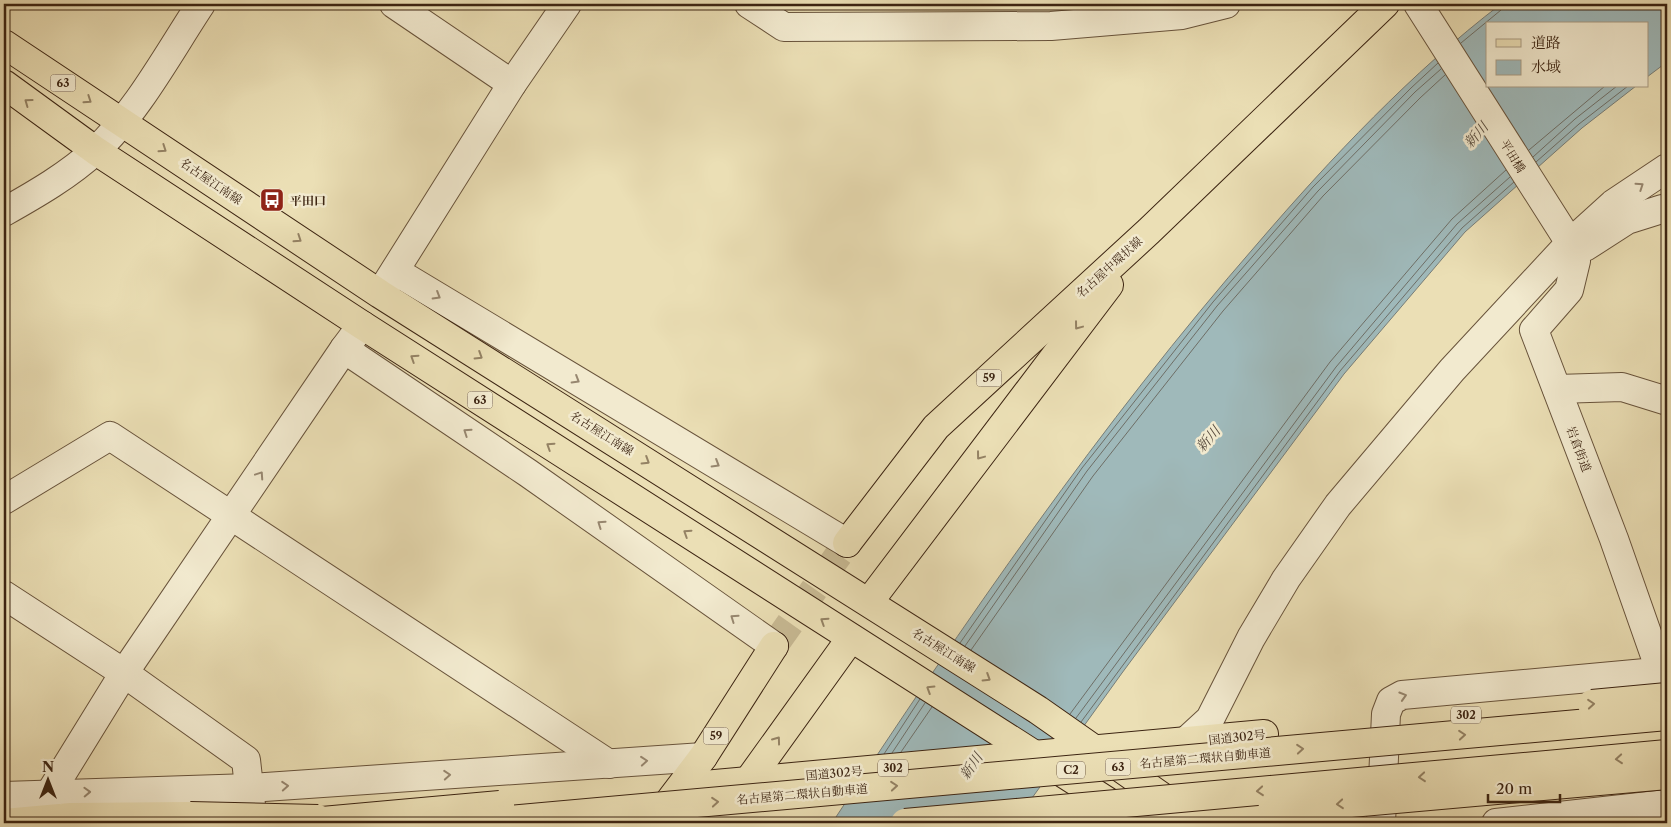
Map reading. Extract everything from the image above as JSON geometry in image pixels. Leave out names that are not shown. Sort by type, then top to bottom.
[{"type":"main road","name":"名古屋中環状線","points":[[847,542],[936,427],[1149,232],[1385,4]]},
{"type":"main road","name":"名古屋江南線","points":[[4,44],[380,294],[1038,710],[1195,820]]},
{"type":"main road","name":"63","points":[[4,84],[96,151],[362,325],[858,643],[1015,749],[1132,823]]},
{"type":"main road","points":[[878,608],[1149,232]]},
{"type":"main road","points":[[761,779],[858,643]]},
{"type":"main road","name":"59","points":[[654,823],[703,757],[774,646]]},
{"type":"main road","name":"国道302号","points":[[300,823],[704,785],[1015,749],[1094,750],[1264,734],[1666,682]]},
{"type":"main road","name":"名古屋第二環状自動車道","points":[[474,823],[1667,716]]},
{"type":"main road","points":[[905,823],[1667,754]]},
{"type":"main road","points":[[1132,823],[1195,820],[1272,810],[1667,775]]},
{"type":"main road","points":[[4,823],[71,817],[190,816],[343,820]]},
{"type":"street","points":[[4,212],[45,189],[96,151],[122,122],[201,4]]},
{"type":"street","points":[[394,4],[512,84]]},
{"type":"street","points":[[380,294],[512,84],[567,4]]},
{"type":"street","points":[[749,4],[784,28],[1053,15],[1182,14],[1226,4]]},
{"type":"street","name":"平田橋","points":[[1421,9],[1572,249]]},
{"type":"street","points":[[1185,742],[1210,720],[1250,638],[1286,579],[1338,504],[1452,370],[1572,249],[1612,204],[1667,168]]},
{"type":"street","points":[[1572,249],[1628,220],[1662,209],[1667,210]]},
{"type":"street","name":"岩倉街道","points":[[1572,249],[1576,261],[1570,290],[1534,330],[1666,682]]},
{"type":"street","points":[[395,271],[847,542]]},
{"type":"street","points":[[45,801],[124,673],[362,325]]},
{"type":"street","points":[[344,349],[528,473],[774,646]]},
{"type":"street","points":[[1556,389],[1622,387],[1667,401]]},
{"type":"street","points":[[4,500],[110,436],[609,764]]},
{"type":"street","points":[[4,594],[124,673],[246,760],[252,823]]},
{"type":"street","points":[[1381,823],[1386,714],[1391,701],[1402,695],[1666,682]]},
{"type":"street","points":[[4,796],[45,801],[703,757]]},
{"type":"street","points":[[1496,823],[1667,804]]},
{"type":"water","name":"新川","points":[[1501,4],[1667,4],[1667,62],[1648,76],[1648,22],[1486,22],[1486,88],[1633,88],[1582,128],[1465,232],[1344,374],[1122,673],[1014,823],[832,823],[983,599],[1143,382],[1258,243],[1315,179],[1404,87]]},
{"type":"tunnel","points":[[774,646],[847,543]]},
{"type":"place","name":"平田口","points":[[272,200]]}]
